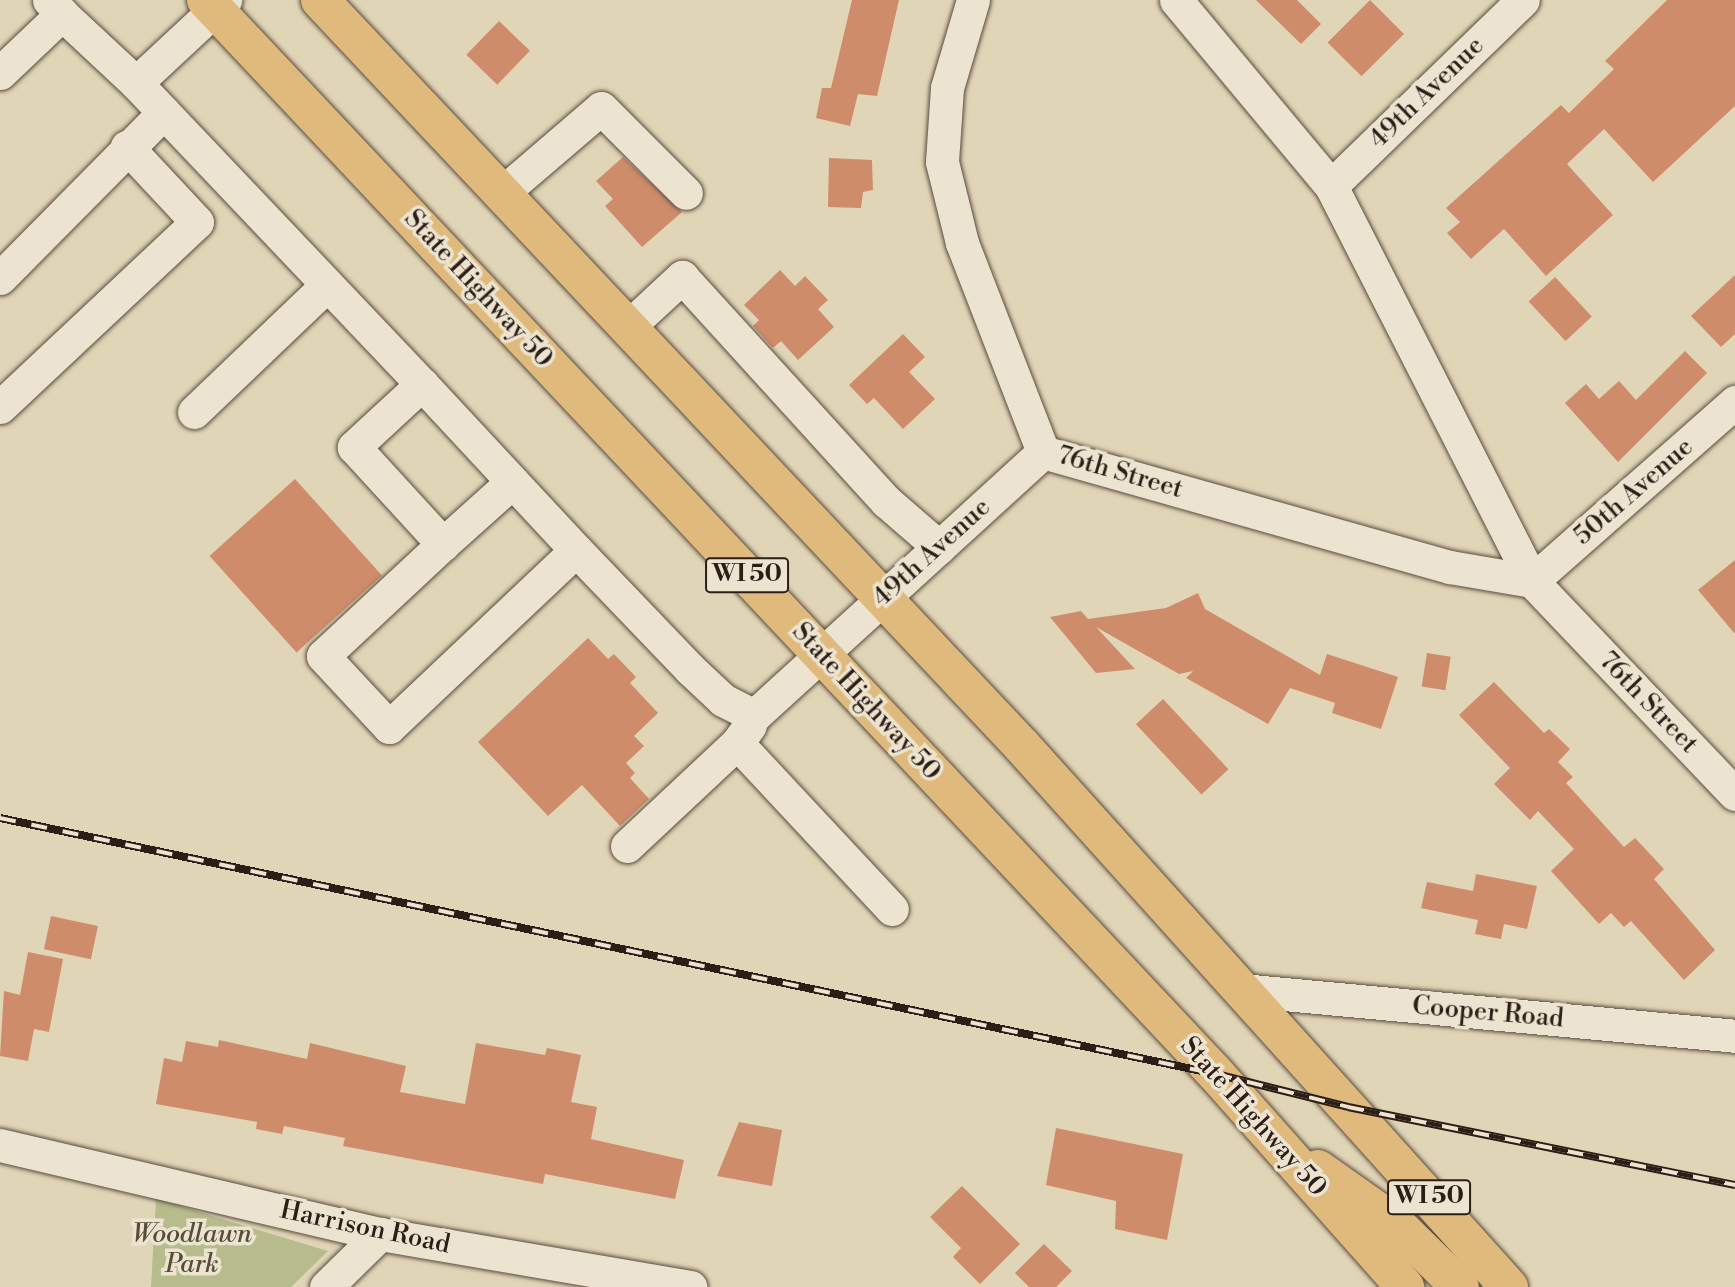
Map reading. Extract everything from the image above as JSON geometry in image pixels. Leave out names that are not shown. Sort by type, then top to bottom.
[{"type":"main road","name":"WI 50","points":[[320,0],[883,598],[1509,1287]]},
{"type":"main road","name":"State Highway 50","points":[[215,3],[1278,1143],[1405,1287]]},
{"type":"main road","points":[[1278,1143],[1354,1191],[1460,1287]]},
{"type":"street","name":"76th Street","points":[[972,0],[947,88],[942,162],[962,243],[1043,452],[1450,567],[1532,581]]},
{"type":"street","name":"76th Street","points":[[1176,0],[1331,186],[1532,581],[1735,794]]},
{"type":"street","name":"49th Avenue","points":[[1331,186],[1523,0]]},
{"type":"street","points":[[136,83],[215,3]]},
{"type":"street","points":[[0,73],[56,7],[164,111],[576,550],[690,669],[731,706],[746,729],[892,909]]},
{"type":"street","points":[[502,193],[601,108],[687,194]]},
{"type":"street","points":[[0,278],[164,111]]},
{"type":"street","points":[[0,407],[197,222],[127,148]]},
{"type":"street","points":[[628,327],[682,277],[887,502],[939,547]]},
{"type":"street","points":[[194,412],[327,285]]},
{"type":"street","points":[[422,384],[354,447],[443,544]]},
{"type":"street","name":"50th Avenue","points":[[1532,581],[1735,402]]},
{"type":"street","name":"49th Avenue","points":[[627,846],[821,654],[1043,452]]},
{"type":"street","points":[[512,482],[323,656],[389,727],[576,550]]},
{"type":"street","name":"Cooper Road","points":[[1241,990],[1735,1036]]},
{"type":"street","name":"Harrison Road","points":[[0,1145],[380,1234],[691,1287]]},
{"type":"street","points":[[326,1287],[380,1234]]},
{"type":"green space","name":"Woodlawn Park","points":[[156,1199],[328,1251],[291,1287],[151,1287]]},
{"type":"building","points":[[852,0],[899,0],[877,96],[858,94],[850,126],[816,118],[822,88],[831,88]]},
{"type":"building","points":[[1256,0],[1297,0],[1321,24],[1301,44]]},
{"type":"building","points":[[1370,0],[1404,34],[1362,76],[1328,42]]},
{"type":"building","points":[[1667,0],[1735,0],[1735,106],[1653,182],[1604,129],[1567,164],[1613,215],[1546,276],[1504,229],[1471,259],[1447,233],[1460,222],[1446,208],[1561,105],[1569,113],[1614,69],[1605,61]]},
{"type":"building","points":[[499,21],[530,51],[497,85],[466,55]]},
{"type":"building","points":[[623,157],[682,212],[642,247],[605,206],[613,199],[596,181]]},
{"type":"building","points":[[829,158],[872,160],[873,190],[863,192],[861,208],[828,207]]},
{"type":"building","points":[[780,270],[795,286],[805,276],[828,300],[818,309],[834,327],[798,360],[781,341],[773,348],[753,326],[759,320],[744,305]]},
{"type":"building","points":[[1735,275],[1735,334],[1721,347],[1691,316]]},
{"type":"building","points":[[1555,277],[1592,316],[1565,341],[1529,302]]},
{"type":"building","points":[[903,334],[925,357],[909,372],[935,399],[903,429],[874,398],[867,404],[849,385]]},
{"type":"building","points":[[1685,351],[1707,373],[1618,462],[1565,403],[1586,384],[1599,399],[1619,381],[1636,400]]},
{"type":"building","points":[[295,479],[382,576],[297,653],[210,556]]},
{"type":"building","points":[[1735,560],[1735,634],[1698,590]]},
{"type":"building","points":[[1198,593],[1205,609],[1320,675],[1327,654],[1398,677],[1381,729],[1332,713],[1335,703],[1290,688],[1268,724],[1186,678],[1193,671],[1179,674],[1096,627],[1135,669],[1096,673],[1050,617],[1081,611],[1088,619],[1166,608]]},
{"type":"building","points":[[588,638],[608,659],[614,654],[636,677],[630,683],[658,713],[634,736],[644,746],[626,763],[635,773],[630,778],[649,799],[620,826],[582,785],[548,816],[478,742]]},
{"type":"building","points":[[1427,653],[1451,657],[1445,690],[1422,687]]},
{"type":"building","points":[[1494,682],[1544,733],[1549,729],[1570,749],[1558,762],[1573,777],[1566,783],[1624,847],[1635,838],[1664,869],[1654,879],[1715,950],[1684,980],[1631,921],[1624,927],[1611,913],[1599,924],[1551,871],[1574,849],[1538,811],[1530,820],[1494,784],[1510,768],[1459,715]]},
{"type":"building","points":[[1163,699],[1228,769],[1201,794],[1136,724]]},
{"type":"building","points":[[1476,874],[1537,886],[1527,929],[1504,924],[1501,939],[1475,934],[1478,920],[1421,908],[1427,882],[1473,891]]},
{"type":"building","points":[[51,916],[98,926],[91,959],[44,949]]},
{"type":"building","points":[[28,952],[63,959],[49,1032],[34,1029],[28,1061],[0,1056],[4,991],[20,995]]},
{"type":"building","points":[[219,1040],[307,1059],[310,1043],[406,1066],[400,1092],[465,1104],[476,1043],[545,1055],[547,1048],[581,1055],[571,1102],[597,1107],[591,1139],[684,1160],[675,1199],[545,1174],[543,1184],[343,1146],[345,1138],[284,1126],[282,1134],[256,1129],[257,1122],[156,1104],[164,1058],[182,1062],[186,1041],[218,1047]]},
{"type":"building","points":[[739,1122],[782,1130],[772,1186],[717,1176]]},
{"type":"building","points":[[1056,1128],[1183,1154],[1167,1240],[1115,1229],[1116,1201],[1046,1185]]},
{"type":"building","points":[[962,1186],[1020,1244],[980,1284],[953,1257],[961,1248],[930,1217]]},
{"type":"building","points":[[1044,1244],[1072,1271],[1056,1287],[1029,1287],[1015,1273]]},
{"type":"railway","points":[[0,818],[1216,1074],[1348,1107],[1735,1185]]}]
